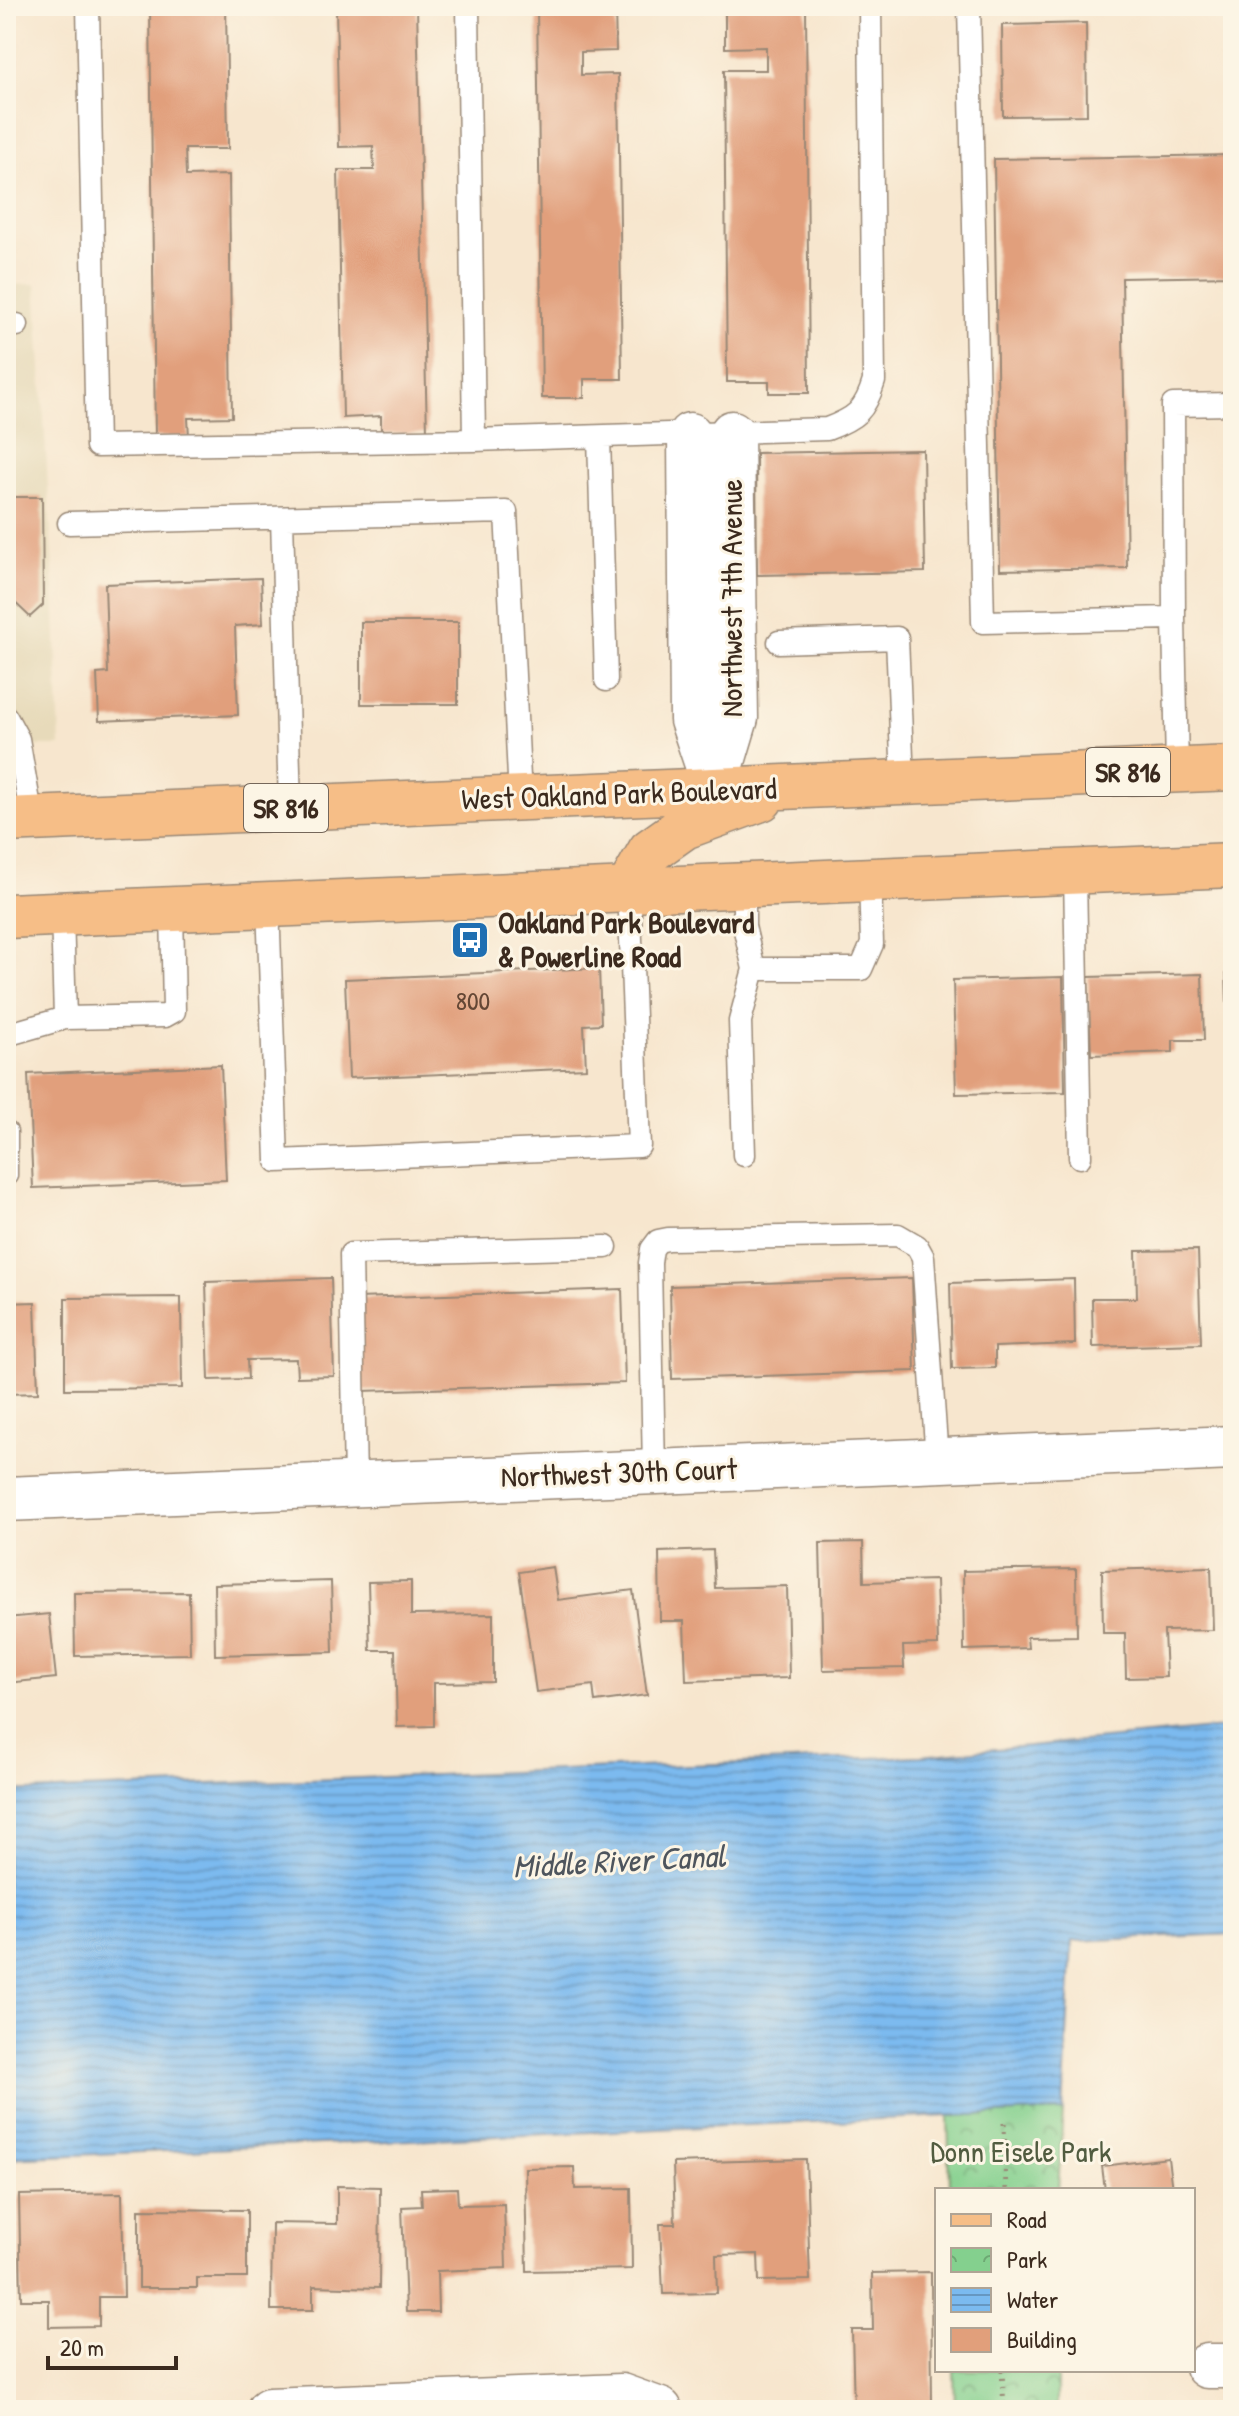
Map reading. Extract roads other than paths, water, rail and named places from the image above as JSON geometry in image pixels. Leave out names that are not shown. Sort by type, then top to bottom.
[{"type":"main road","name":"West Oakland Park Boulevard","points":[[19,819],[1233,768]]},
{"type":"main road","points":[[629,888],[650,851],[684,827],[797,786]]},
{"type":"main road","points":[[6,916],[1233,865]]},
{"type":"street","name":"Northwest 7th Avenue","points":[[711,434],[691,541],[692,720],[715,788]]},
{"type":"street","name":"Northwest 7th Avenue","points":[[711,434],[734,542],[736,718],[715,788]]},
{"type":"street","points":[[691,541],[734,542]]},
{"type":"street","name":"Northwest 30th Court","points":[[6,1499],[1233,1448]]},
{"type":"street","points":[[269,2410],[621,2396],[660,2410]]},
{"type":"lane","points":[[88,6],[97,446],[711,434],[827,429],[852,419],[868,401],[874,381],[870,6]]},
{"type":"lane","points":[[468,6],[474,440]]},
{"type":"lane","points":[[969,6],[983,622],[1174,618]]},
{"type":"lane","points":[[1177,770],[1173,405],[1233,404]]},
{"type":"lane","points":[[599,437],[606,680]]},
{"type":"lane","points":[[69,523],[506,512],[520,798]]},
{"type":"lane","points":[[282,518],[290,807]]},
{"type":"lane","points":[[779,642],[897,638],[903,781]]},
{"type":"lane","points":[[6,717],[18,739],[19,819]]},
{"type":"lane","points":[[1075,873],[1080,1157]]},
{"type":"lane","points":[[754,969],[861,969],[872,944],[870,880]]},
{"type":"lane","points":[[744,886],[744,926],[754,969],[740,1021],[744,1155]]},
{"type":"lane","points":[[268,904],[277,1161],[639,1146],[629,888]]},
{"type":"lane","points":[[6,1035],[65,1018],[165,1016],[174,1011],[172,908]]},
{"type":"lane","points":[[62,913],[65,1018]]},
{"type":"lane","points":[[6,1132],[6,1175]]},
{"type":"lane","points":[[654,1472],[650,1263],[652,1249],[658,1241],[668,1239],[898,1235],[917,1246],[923,1257],[937,1460]]},
{"type":"lane","points":[[355,1484],[351,1254],[606,1247]]},
{"type":"water","name":"Middle River Canal","points":[[1233,1727],[1233,1934],[1072,1941],[1063,2111],[6,2158],[6,1792],[921,1756]]},
{"type":"place","name":"Oakland Park Boulevard & Powerline Road","points":[[470,940]]},
{"type":"park label","name":"Donn Eisele Park","points":[[1021,2152]]}]
